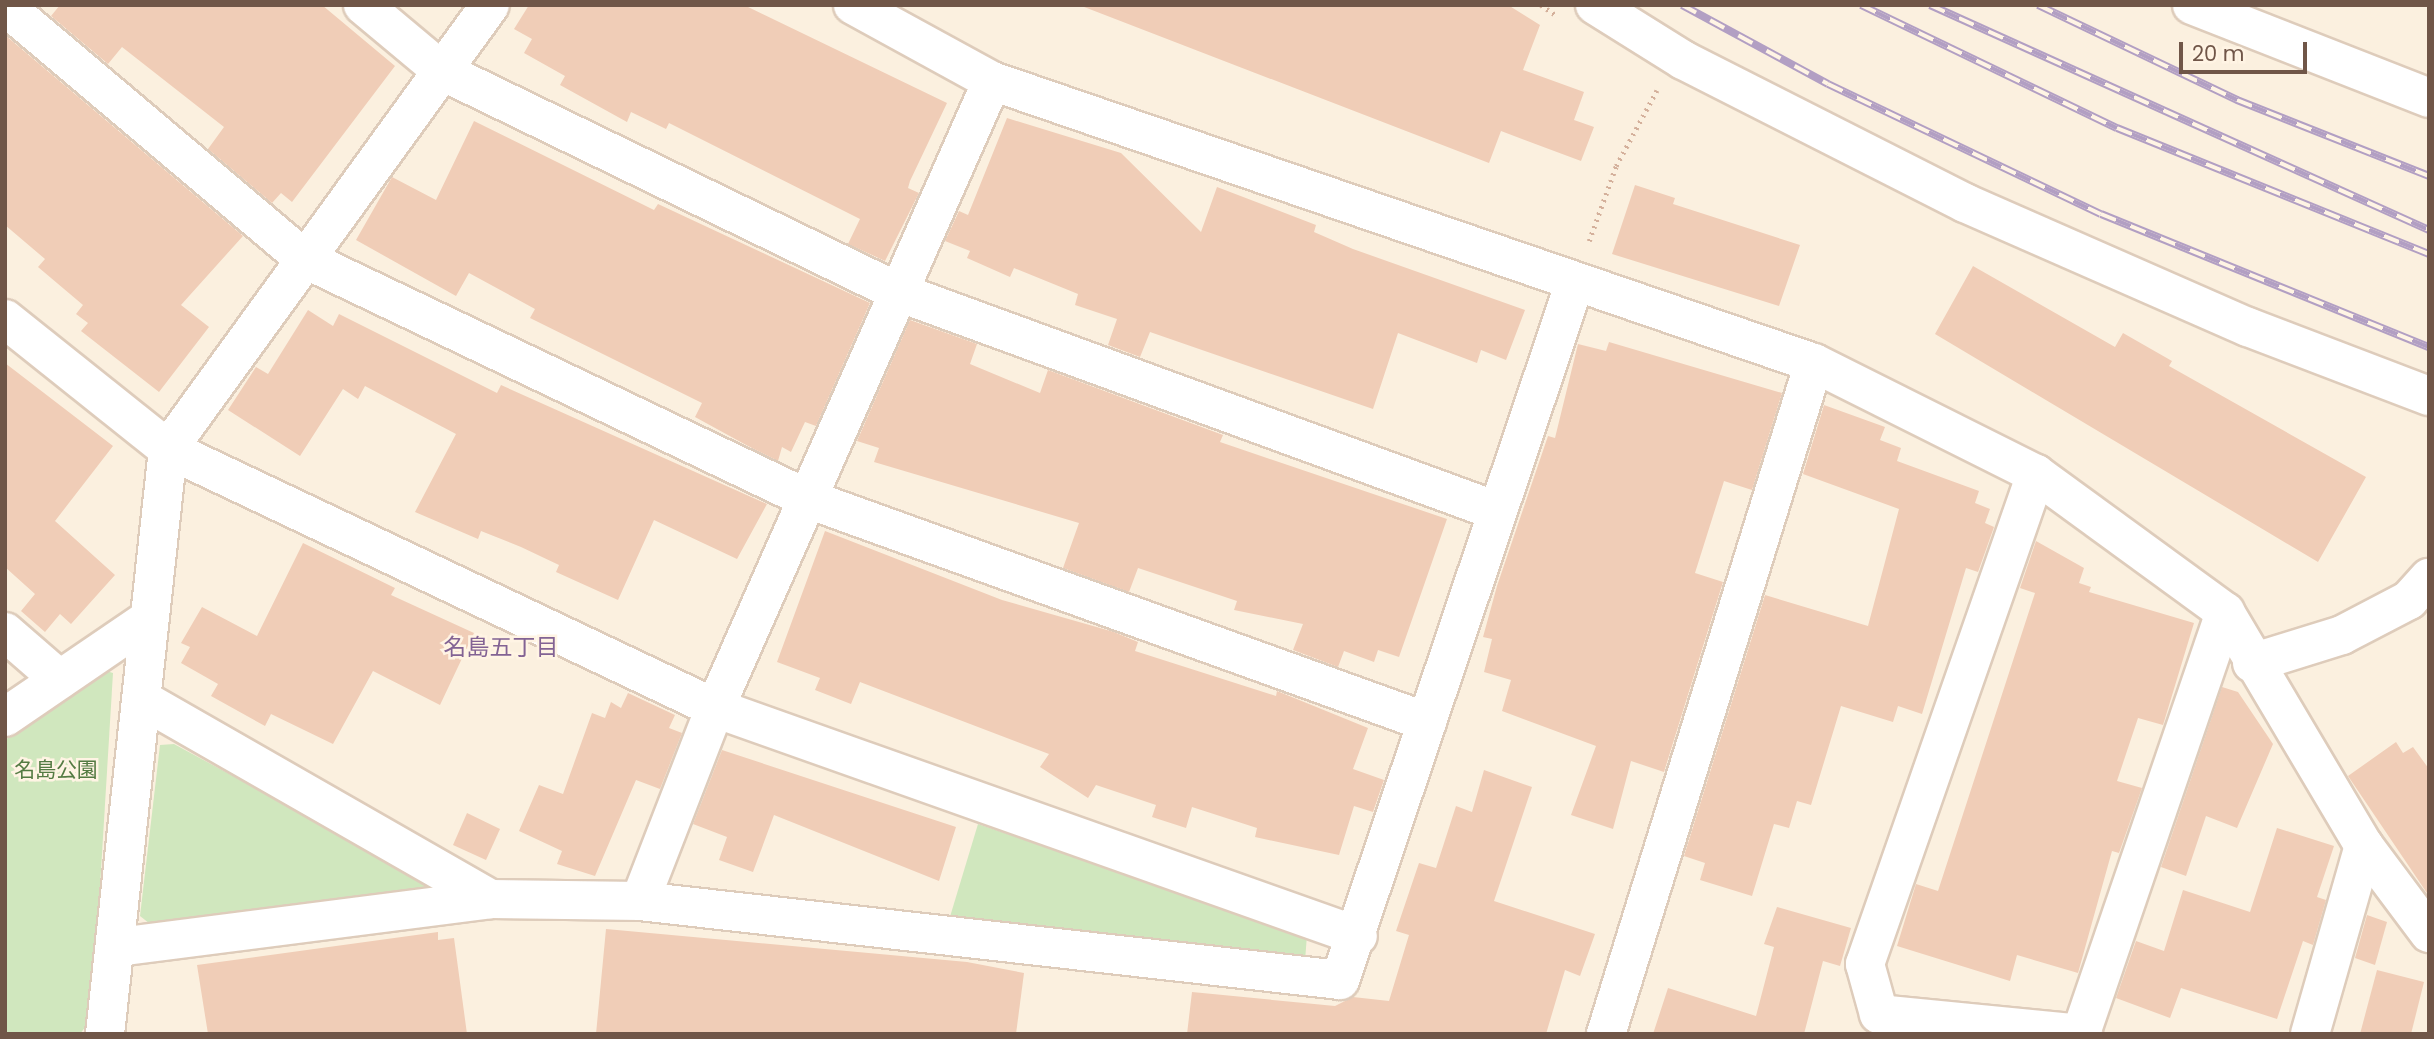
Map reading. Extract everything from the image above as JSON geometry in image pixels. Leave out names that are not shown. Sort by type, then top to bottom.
[{"type":"street","points":[[363,5],[442,71],[898,292],[1494,510]]},
{"type":"street","points":[[104,1034],[118,947],[143,700],[147,620],[168,449],[303,258],[490,5]]},
{"type":"street","points":[[853,5],[992,81],[1814,363],[2036,474],[2225,612],[2252,663],[2364,846],[2429,933]]},
{"type":"street","points":[[1595,5],[1707,73],[1965,203],[2248,327],[2429,396]]},
{"type":"street","points":[[2192,5],[2429,98]]},
{"type":"street","points":[[5,6],[303,258],[808,499],[1427,722]]},
{"type":"street","points":[[640,901],[715,708],[992,81]]},
{"type":"street","points":[[118,947],[491,900],[640,901],[1340,980],[1358,936],[1494,510],[1574,282]]},
{"type":"street","points":[[5,319],[168,449],[715,708],[1358,936]]},
{"type":"street","points":[[1606,1034],[1814,363]]},
{"type":"street","points":[[2036,474],[1865,964],[1879,1014],[2082,1034],[2225,612]]},
{"type":"street","points":[[2252,663],[2342,635],[2409,600],[2429,578]]},
{"type":"street","points":[[5,717],[147,620]]},
{"type":"street","points":[[5,632],[59,679]]},
{"type":"street","points":[[143,700],[491,900]]},
{"type":"street","points":[[2310,1034],[2364,846]]},
{"type":"path","points":[[1574,282],[1616,166],[1656,93]]},
{"type":"green space","name":"名島公園","points":[[103,670],[113,673],[92,1018],[80,1034],[5,1034],[5,740]]},
{"type":"green space","points":[[174,744],[445,891],[159,931],[140,916],[160,745]]},
{"type":"green space","points":[[978,824],[1307,935],[1305,961],[949,920]]},
{"type":"building","points":[[60,5],[322,5],[395,66],[292,202],[281,193],[272,203],[208,149],[224,127],[122,47],[108,64],[51,16]]},
{"type":"building","points":[[529,5],[744,5],[947,103],[910,181],[908,188],[919,193],[885,261],[848,244],[860,219],[669,123],[666,129],[631,112],[627,122],[560,85],[565,76],[524,53],[532,39],[514,29]]},
{"type":"building","points":[[1079,5],[1508,5],[1540,25],[1523,70],[1584,92],[1574,120],[1594,127],[1581,161],[1501,131],[1489,163]]},
{"type":"building","points":[[5,35],[243,236],[181,305],[209,327],[159,392],[81,331],[88,323],[76,314],[83,305],[38,267],[45,259],[5,225]]},
{"type":"building","points":[[1007,118],[1121,153],[1201,232],[1217,187],[1316,225],[1314,232],[1353,249],[1525,310],[1506,360],[1481,350],[1477,363],[1398,333],[1373,409],[1150,332],[1140,357],[1108,345],[1117,319],[1075,305],[1078,294],[1014,268],[1010,277],[967,258],[970,251],[945,241],[959,211],[968,215]]},
{"type":"building","points":[[474,121],[654,210],[658,204],[870,303],[816,426],[805,422],[791,452],[782,447],[778,461],[695,417],[702,403],[530,318],[535,309],[469,273],[456,296],[356,240],[392,177],[436,200]]},
{"type":"building","points":[[1635,185],[1675,198],[1673,204],[1800,245],[1779,306],[1612,254]]},
{"type":"building","points":[[1973,266],[2115,347],[2123,333],[2172,361],[2169,366],[2366,477],[2318,562],[1935,334]]},
{"type":"building","points":[[308,310],[333,326],[339,314],[497,393],[501,385],[767,504],[737,559],[654,520],[618,600],[556,572],[559,565],[521,547],[481,531],[478,539],[415,512],[456,434],[365,386],[358,399],[343,389],[300,456],[228,410],[256,367],[268,374]]},
{"type":"building","points":[[910,320],[977,344],[970,364],[1040,393],[1048,370],[1223,435],[1220,442],[1447,519],[1399,657],[1378,650],[1374,662],[1344,651],[1338,667],[1293,650],[1303,624],[1234,610],[1237,601],[1138,568],[1129,592],[1063,568],[1079,523],[874,462],[879,448],[857,441]]},
{"type":"building","points":[[1609,342],[1782,393],[1752,490],[1724,481],[1695,573],[1723,582],[1664,772],[1631,761],[1613,829],[1571,815],[1596,746],[1502,711],[1511,680],[1484,672],[1492,639],[1483,637],[1497,586],[1548,436],[1555,438],[1578,344],[1606,351]]},
{"type":"building","points":[[5,363],[113,446],[55,521],[115,575],[71,624],[60,614],[45,632],[21,611],[35,594],[5,567]]},
{"type":"building","points":[[1824,405],[1885,427],[1880,440],[1901,448],[1897,461],[1979,491],[1975,503],[1990,509],[1985,523],[1994,527],[1978,572],[1966,568],[1922,714],[1898,706],[1893,722],[1841,706],[1811,805],[1797,801],[1789,828],[1774,824],[1752,896],[1700,880],[1705,863],[1684,856],[1765,595],[1868,626],[1899,509],[1803,474]]},
{"type":"building","points":[[825,531],[1002,600],[1114,632],[1138,642],[1135,651],[1276,696],[1277,691],[1368,728],[1353,769],[1384,780],[1373,812],[1354,806],[1339,855],[1255,837],[1257,828],[1192,807],[1186,828],[1152,817],[1156,805],[1096,785],[1088,798],[1040,767],[1049,754],[860,682],[851,704],[815,690],[820,678],[777,662]]},
{"type":"building","points":[[2036,541],[2084,568],[2079,583],[2091,587],[2089,592],[2194,623],[2163,725],[2138,718],[2117,781],[2142,788],[2119,853],[2112,851],[2078,973],[2017,955],[2010,981],[1897,946],[1916,884],[1938,891],[2035,593],[2020,588]]},
{"type":"building","points":[[303,543],[395,588],[391,595],[474,633],[440,705],[373,671],[333,744],[271,714],[265,726],[211,696],[218,684],[181,663],[190,647],[181,643],[202,607],[257,636]]},
{"type":"building","points":[[2222,687],[2238,692],[2273,744],[2237,828],[2206,816],[2186,876],[2161,867]]},
{"type":"building","points":[[628,693],[675,715],[669,728],[682,733],[660,789],[636,780],[595,876],[557,864],[562,851],[519,831],[539,785],[563,794],[592,713],[605,718],[611,702],[621,708]]},
{"type":"building","points":[[2396,742],[2403,753],[2413,747],[2429,769],[2429,896],[2348,776]]},
{"type":"building","points":[[722,750],[956,827],[939,881],[774,815],[753,872],[719,860],[727,837],[693,824]]},
{"type":"building","points":[[1484,770],[1532,787],[1494,901],[1595,934],[1580,976],[1565,970],[1546,1034],[1187,1034],[1192,992],[1335,1006],[1353,997],[1389,1001],[1409,935],[1396,931],[1419,863],[1436,868],[1456,806],[1472,812]]},
{"type":"building","points":[[467,813],[500,829],[486,860],[453,845]]},
{"type":"building","points":[[2277,828],[2334,846],[2317,897],[2326,900],[2313,945],[2303,941],[2277,1019],[2181,988],[2170,1018],[2116,998],[2136,941],[2164,951],[2183,890],[2250,912]]},
{"type":"building","points":[[1777,907],[1851,928],[1840,966],[1823,961],[1804,1034],[1653,1034],[1668,988],[1756,1016],[1774,947],[1764,944]]},
{"type":"building","points":[[2367,915],[2387,922],[2375,965],[2355,958]]},
{"type":"building","points":[[606,929],[967,962],[1024,973],[1016,1034],[596,1034]]},
{"type":"building","points":[[438,932],[438,940],[454,938],[467,1034],[208,1034],[197,965]]},
{"type":"building","points":[[2377,970],[2424,982],[2411,1034],[2360,1034]]},
{"type":"railway","points":[[1682,5],[1828,84],[2101,214],[2429,347]]},
{"type":"railway","points":[[1861,5],[2117,128],[2429,254]]},
{"type":"railway","points":[[1930,5],[2429,230]]},
{"type":"railway","points":[[2038,5],[2237,100],[2429,176]]},
{"type":"district","name":"名島五丁目","points":[[501,647]]}]
